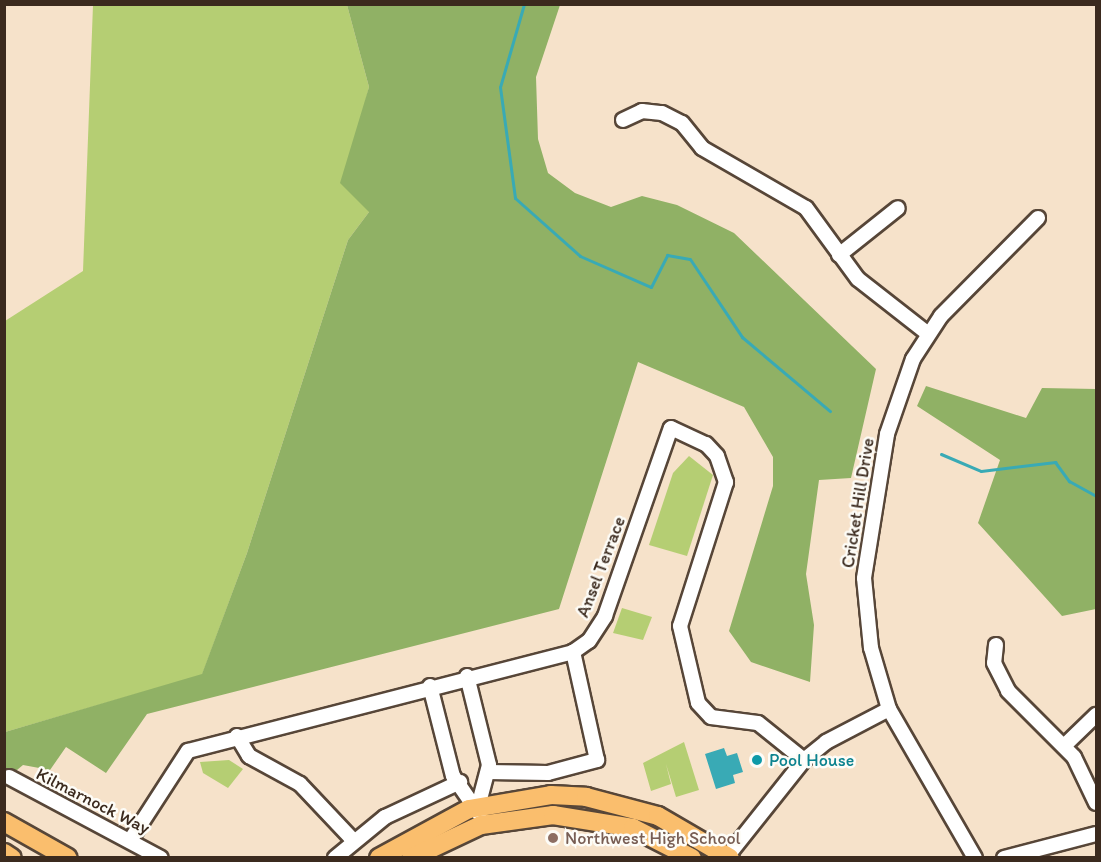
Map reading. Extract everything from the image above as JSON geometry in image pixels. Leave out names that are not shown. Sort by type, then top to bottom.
[{"type":"main road","points":[[379,858],[478,807],[551,795],[586,797],[658,816],[728,857]]},
{"type":"main road","points":[[411,858],[481,825],[553,815],[590,819],[633,828],[692,858]]},
{"type":"main road","points":[[4,822],[68,858]]},
{"type":"main road","points":[[4,853],[12,858]]},
{"type":"street","points":[[623,120],[642,111],[681,123],[702,148],[806,208],[839,255],[872,293],[927,333]]},
{"type":"street","points":[[839,255],[898,208]]},
{"type":"street","name":"Cricket Hill Drive","points":[[975,858],[890,709],[871,648],[864,578],[887,434],[901,387],[927,333],[1038,218]]},
{"type":"street","name":"Ansel Terrace","points":[[131,839],[188,751],[467,676],[573,652],[589,641],[605,616],[671,428],[682,431],[717,456],[726,482],[680,626],[698,703],[711,717],[758,723],[804,760]]},
{"type":"street","points":[[996,645],[993,663],[1008,691],[1064,746],[1082,769],[1096,803]]},
{"type":"street","points":[[488,772],[548,773],[597,760],[573,652]]},
{"type":"street","points":[[467,676],[488,772],[478,807],[481,825]]},
{"type":"street","points":[[430,686],[453,776],[478,807]]},
{"type":"street","points":[[728,857],[804,760],[826,742],[890,709]]},
{"type":"street","points":[[1064,746],[1096,715]]},
{"type":"street","points":[[237,736],[249,756],[300,784],[353,840]]},
{"type":"street","name":"Kilmarnock Way","points":[[9,777],[57,806],[131,839],[160,858]]},
{"type":"street","points":[[335,858],[353,840],[413,800],[460,782]]},
{"type":"street","points":[[1004,858],[1096,834]]},
{"type":"green space","points":[[93,5],[347,5],[369,87],[360,123],[369,212],[348,240],[247,553],[202,675],[5,732],[5,321],[83,271]]},
{"type":"green space","points":[[347,5],[560,5],[536,77],[538,139],[548,173],[575,193],[611,207],[642,196],[677,205],[734,233],[876,369],[851,478],[819,480],[806,574],[814,625],[810,682],[751,662],[729,631],[773,486],[773,457],[744,407],[638,362],[559,609],[147,714],[106,773],[66,747],[50,770],[23,765],[5,780],[5,732],[202,674],[247,553],[348,240],[369,212],[340,183],[369,87]]},
{"type":"green space","points":[[926,386],[1026,418],[1042,388],[1096,389],[1096,609],[1062,616],[978,523],[1000,460],[917,406]]},
{"type":"green space","points":[[689,456],[713,475],[687,556],[649,545],[673,473]]},
{"type":"green space","points":[[622,608],[652,617],[643,640],[613,633]]},
{"type":"green space","points":[[684,742],[699,790],[676,797],[666,764],[671,784],[651,791],[643,763]]},
{"type":"green space","points":[[229,760],[243,769],[228,788],[203,773],[200,762]]},
{"type":"water","points":[[724,748],[727,756],[737,753],[743,772],[733,775],[735,783],[716,789],[705,754]]},
{"type":"waterway","points":[[524,4],[500,87],[515,198],[580,256],[651,287],[667,255],[690,259],[742,337],[830,411]]},
{"type":"waterway","points":[[941,454],[981,471],[1055,462],[1069,481],[1096,496]]},
{"type":"place","name":"Pool House","points":[[757,760]]},
{"type":"place","name":"Northwest High School","points":[[553,838]]}]
